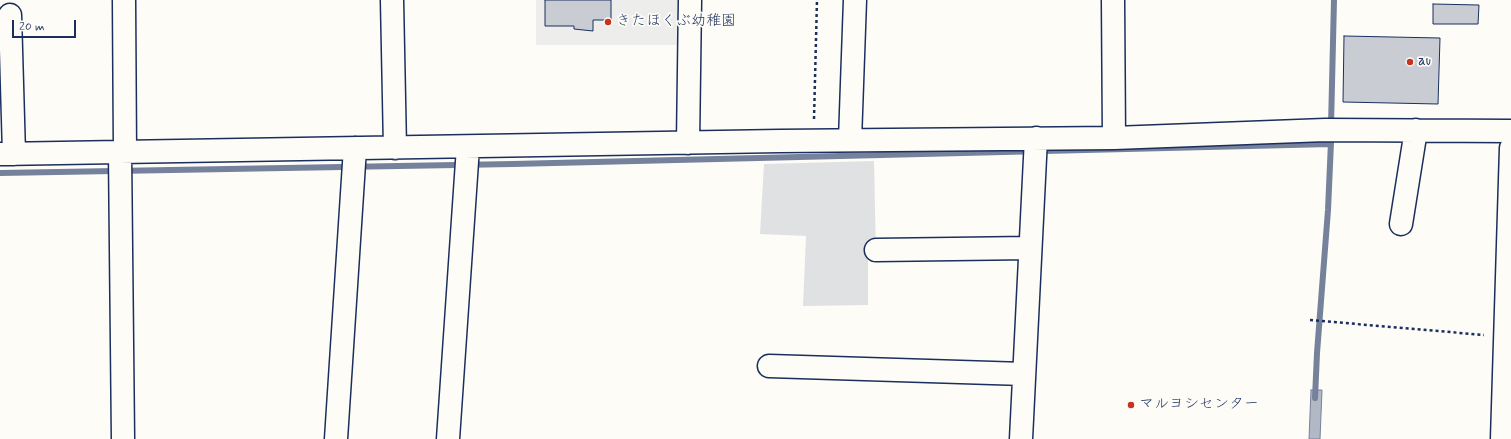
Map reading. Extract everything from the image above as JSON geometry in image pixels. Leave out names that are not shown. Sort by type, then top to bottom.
[{"type":"street","points":[[123,439],[121,182],[123,152],[124,0]]},
{"type":"street","points":[[392,0],[396,148]]},
{"type":"street","points":[[688,143],[690,0]]},
{"type":"street","points":[[850,140],[855,0]]},
{"type":"street","points":[[1114,0],[1114,138]]},
{"type":"street","points":[[10,14],[7,154],[850,140],[1114,138],[1325,130],[1511,131]]},
{"type":"street","points":[[1402,224],[1416,130]]},
{"type":"street","points":[[1020,439],[1036,138]]},
{"type":"street","points":[[448,439],[468,147]]},
{"type":"street","points":[[336,439],[355,148]]},
{"type":"street","points":[[1502,439],[1511,148]]},
{"type":"street","points":[[876,250],[1030,248]]},
{"type":"street","points":[[770,366],[1024,374]]},
{"type":"path","points":[[814,141],[816,0]]},
{"type":"path","points":[[1310,320],[1505,337]]},
{"type":"shaded area","name":"きたほくぶ幼稚園","points":[[536,0],[680,0],[680,45],[536,45]]},
{"type":"shaded area","points":[[874,161],[876,257],[868,257],[868,305],[803,306],[806,236],[760,234],[764,164]]},
{"type":"shaded area","points":[[1311,390],[1322,390],[1320,439],[1309,439]]},
{"type":"building","points":[[545,0],[611,0],[611,20],[593,20],[593,31],[574,29],[574,26],[545,26]]},
{"type":"building","points":[[1433,4],[1479,5],[1478,24],[1433,24]]},
{"type":"building","points":[[1344,36],[1440,38],[1438,104],[1343,102]]},
{"type":"waterway","points":[[1331,126],[1334,0]]},
{"type":"waterway","points":[[1315,398],[1328,210],[1331,142]]},
{"type":"waterway","points":[[0,173],[513,164],[1331,144]]},
{"type":"place","name":"きたほくぶ幼稚園","points":[[608,22]]},
{"type":"place","name":"au","points":[[1410,62]]},
{"type":"place","name":"マルヨシセンター","points":[[1131,405]]}]
